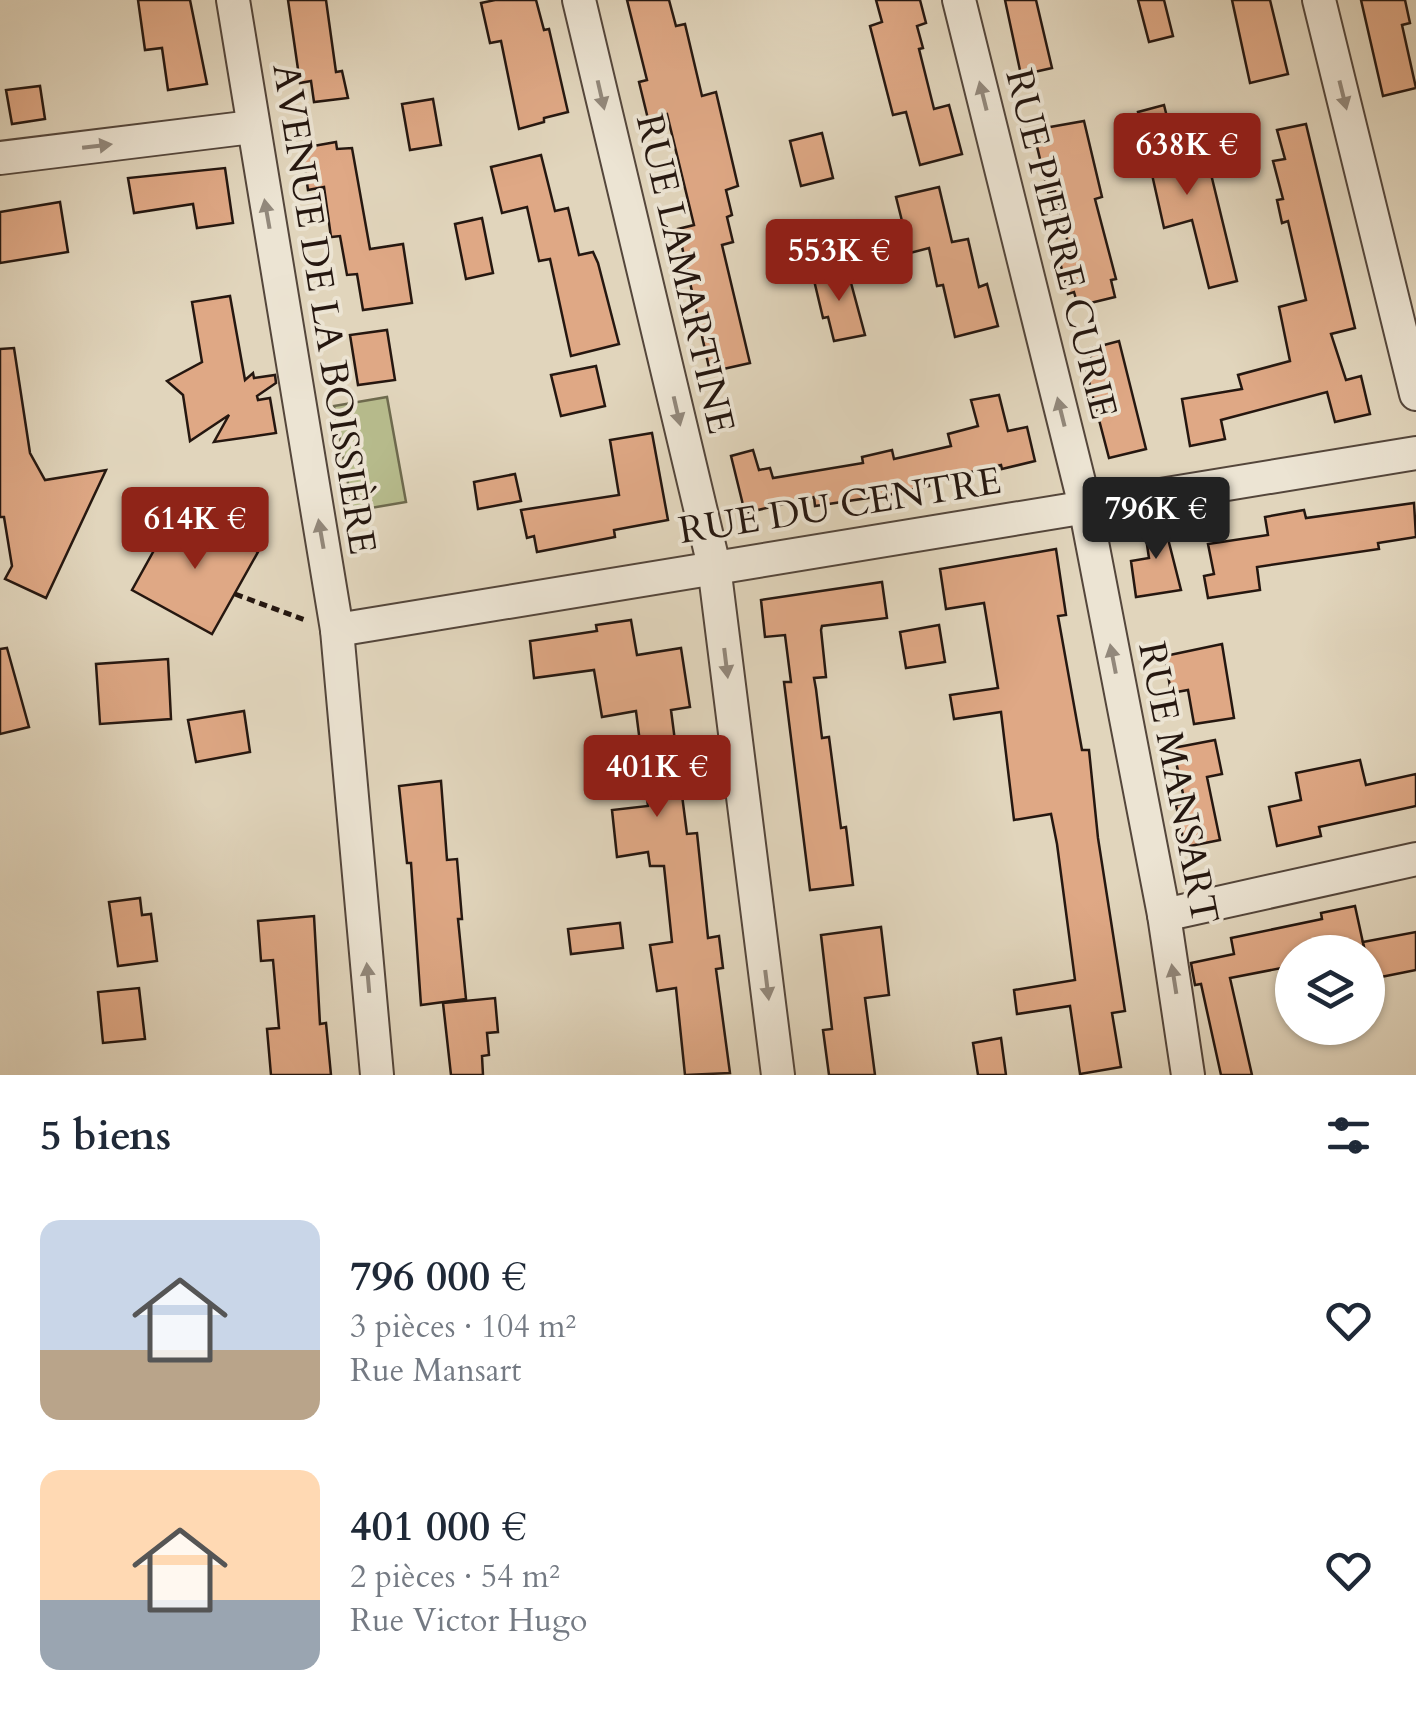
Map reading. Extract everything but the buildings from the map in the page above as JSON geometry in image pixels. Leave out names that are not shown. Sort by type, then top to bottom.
[{"type":"street","name":"AVENUE DE LA BOISSIÈRE","points":[[233,0],[337,630],[377,1075]]},
{"type":"street","name":"RUE LAMARTINE","points":[[579,0],[714,566],[778,1075]]},
{"type":"street","name":"RUE PIERRE CURIE","points":[[959,0],[1085,506]]},
{"type":"street","points":[[1319,0],[1416,394]]},
{"type":"street","points":[[0,158],[252,127]]},
{"type":"street","name":"RUE DU CENTRE","points":[[337,630],[1416,454]]},
{"type":"street","name":"RUE MANSART","points":[[1085,506],[1164,915],[1188,1075]]},
{"type":"street","points":[[1164,915],[1416,860]]},
{"type":"path","points":[[235,594],[337,630]]},
{"type":"green space","points":[[387,397],[406,502],[353,511],[334,406]]}]
